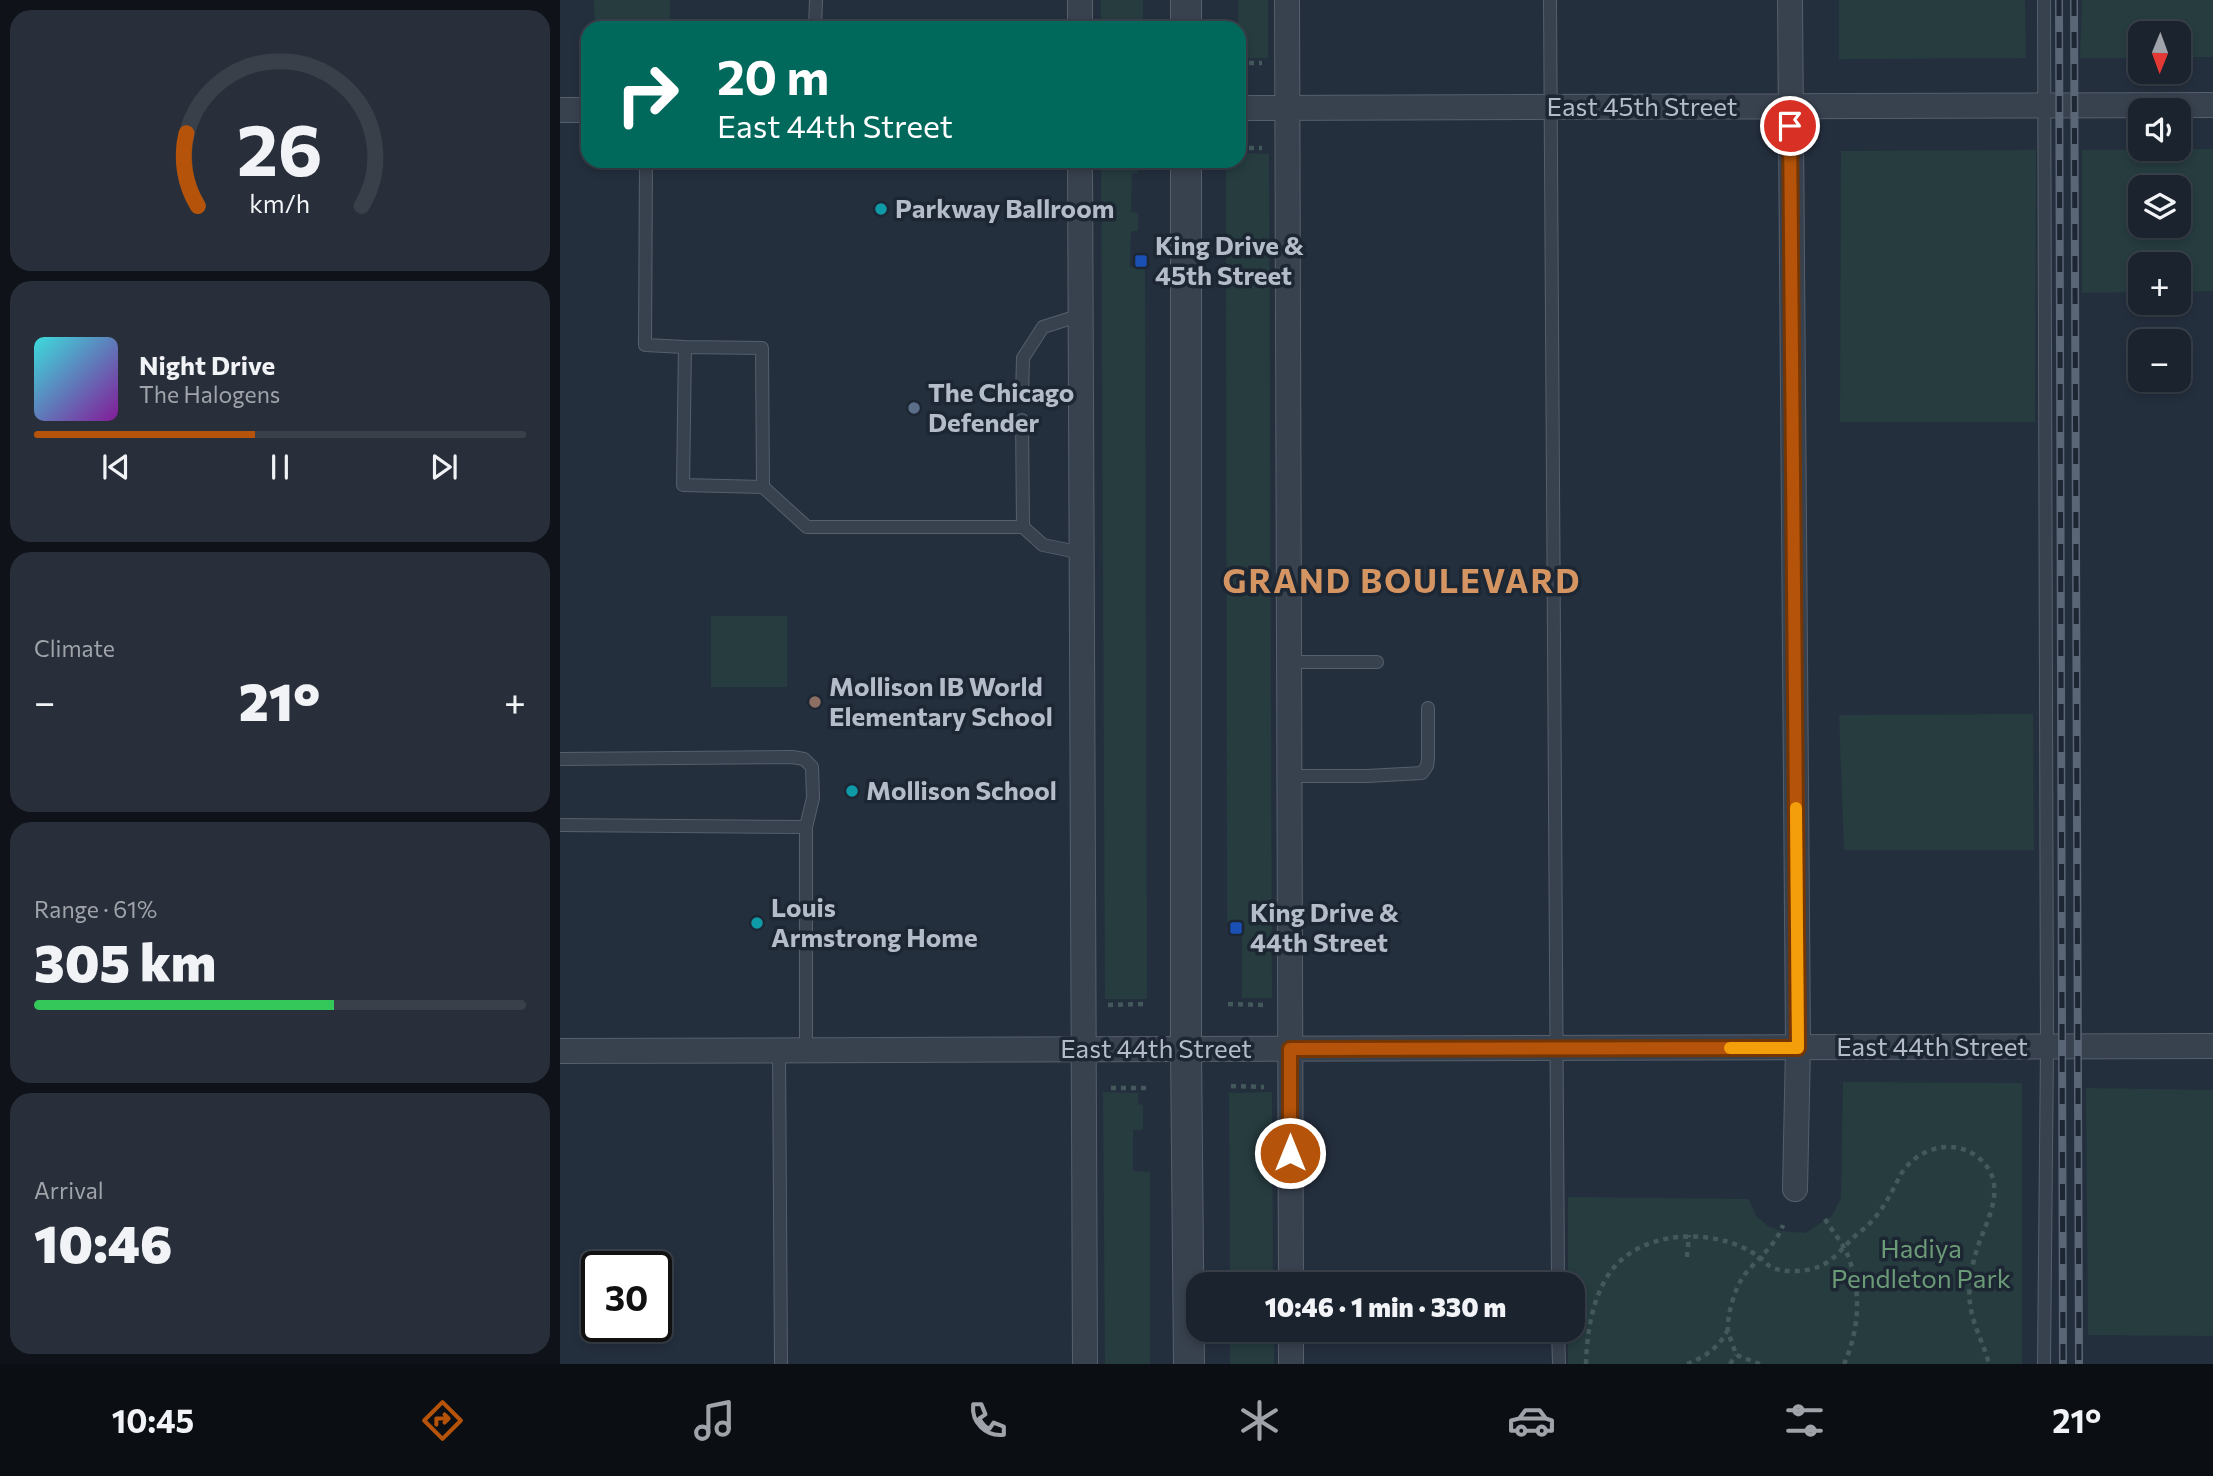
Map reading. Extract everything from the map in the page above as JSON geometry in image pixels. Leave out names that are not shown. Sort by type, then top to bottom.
[{"type":"street","points":[[1080,0],[1080,21]]},
{"type":"street","points":[[1186,0],[1186,21]]},
{"type":"street","points":[[1287,0],[1291,1272]]},
{"type":"street","points":[[1790,0],[1798,1048],[1794,1189]]},
{"type":"street","name":"East 45th Street","points":[[1246,108],[2213,105]]},
{"type":"street","points":[[560,110],[581,110]]},
{"type":"street","points":[[1080,168],[1085,1364]]},
{"type":"street","points":[[1186,168],[1186,1049],[1189,1364]]},
{"type":"street","name":"East 44th Street","points":[[560,1051],[2213,1046]]},
{"type":"street","points":[[1291,1342],[1291,1364]]},
{"type":"lane","points":[[816,0],[816,21]]},
{"type":"lane","points":[[1550,0],[1558,1272]]},
{"type":"lane","points":[[2044,0],[2047,1047],[2044,1364]]},
{"type":"lane","points":[[646,168],[645,345],[762,348],[763,487]]},
{"type":"lane","points":[[1022,396],[1023,358],[1043,327],[1081,315]]},
{"type":"lane","points":[[685,347],[683,485],[763,487],[807,527],[1023,527],[1043,545],[1082,553]]},
{"type":"lane","points":[[1022,420],[1023,527]]},
{"type":"lane","points":[[1289,662],[1377,662]]},
{"type":"lane","points":[[1289,775],[1367,776],[1422,773],[1428,759],[1428,708]]},
{"type":"lane","points":[[560,759],[792,757],[804,759],[812,767],[813,798],[806,827],[806,1050]]},
{"type":"lane","points":[[560,825],[806,827]]},
{"type":"lane","points":[[779,1051],[781,1364]]},
{"type":"lane","points":[[1559,1342],[1559,1364]]},
{"type":"path","points":[[1246,63],[1270,63]]},
{"type":"path","points":[[1246,148],[1270,148]]},
{"type":"path","points":[[1105,1005],[1146,1004]]},
{"type":"path","points":[[1228,1004],[1272,1005]]},
{"type":"path","points":[[1231,1086],[1272,1087]]},
{"type":"path","points":[[1104,1088],[1148,1088]]},
{"type":"path","points":[[1586,1364],[1589,1323],[1606,1278],[1619,1263],[1648,1243],[1682,1235],[1728,1241],[1762,1259],[1769,1266],[1785,1270],[1818,1267],[1834,1258],[1871,1223],[1912,1161],[1939,1147],[1952,1146],[1968,1150],[1981,1160],[1991,1177],[1995,1191],[1994,1203],[1974,1257],[1970,1304],[1989,1364]]},
{"type":"path","points":[[1825,1219],[1848,1256],[1858,1301],[1853,1344],[1844,1364]]},
{"type":"path","points":[[1688,1364],[1710,1353],[1724,1337],[1742,1278],[1762,1259],[1783,1225]]},
{"type":"path","points":[[1687,1257],[1689,1236]]},
{"type":"path","points":[[1728,1328],[1736,1355]]},
{"type":"path","points":[[1730,1364],[1736,1355]]},
{"type":"path","points":[[1736,1355],[1760,1364]]},
{"type":"green space","points":[[594,0],[670,0],[670,21],[595,21]]},
{"type":"green space","points":[[1101,0],[1143,0],[1143,21],[1101,21]]},
{"type":"green space","points":[[1238,0],[1268,0],[1268,58],[1246,58],[1246,21],[1238,21]]},
{"type":"green space","points":[[1839,0],[2025,0],[2026,58],[1839,59]]},
{"type":"green space","points":[[2082,0],[2213,0],[2213,57],[2191,57],[2191,21],[2128,21],[2128,58],[2080,58]]},
{"type":"green space","points":[[2191,149],[2213,149],[2213,291],[2191,292],[2191,252],[2128,252],[2128,292],[2082,293],[2082,150],[2128,150],[2128,161],[2191,161]]},
{"type":"green space","points":[[2036,150],[2035,422],[1840,422],[1841,151]]},
{"type":"green space","points":[[1246,153],[1269,154],[1272,998],[1242,998],[1242,923],[1227,922],[1226,168],[1246,168]]},
{"type":"green space","points":[[1101,168],[1138,168],[1138,173],[1132,173],[1131,212],[1138,213],[1138,231],[1131,231],[1130,267],[1145,268],[1147,999],[1105,999]]},
{"type":"green space","points":[[711,616],[787,616],[787,687],[711,687]]},
{"type":"green space","points":[[2033,714],[2034,850],[1844,850],[1839,715]]},
{"type":"green space","name":"Hadiya Pendleton Park","points":[[1843,1082],[2022,1083],[2022,1364],[1568,1364],[1568,1342],[1585,1342],[1585,1272],[1568,1272],[1568,1197],[1749,1199],[1756,1216],[1768,1226],[1781,1231],[1805,1233],[1832,1216],[1841,1198]]},
{"type":"green space","points":[[2086,1088],[2213,1090],[2213,1336],[2088,1335]]},
{"type":"green space","points":[[1103,1092],[1138,1093],[1138,1104],[1143,1105],[1143,1130],[1133,1130],[1133,1171],[1150,1172],[1150,1364],[1105,1364]]},
{"type":"green space","points":[[1272,1092],[1273,1272],[1230,1272],[1229,1093]]},
{"type":"green space","points":[[1230,1342],[1274,1342],[1274,1364],[1230,1364]]},
{"type":"railway","points":[[2059,0],[2063,1364]]},
{"type":"railway","points":[[2074,0],[2079,1364]]},
{"type":"slow traffic","points":[[1730,1048],[1798,1048],[1796,808]]},
{"type":"place","name":"Parkway Ballroom","points":[[881,209]]},
{"type":"place","name":"King Drive & 45th Street","points":[[1141,261]]},
{"type":"place","name":"The Chicago Defender","points":[[914,408]]},
{"type":"place","name":"Mollison IB World Elementary School","points":[[815,702]]},
{"type":"place","name":"Mollison School","points":[[852,791]]},
{"type":"place","name":"Louis Armstrong Home","points":[[757,923]]},
{"type":"place","name":"King Drive & 44th Street","points":[[1236,928]]},
{"type":"district","name":"GRAND BOULEVARD","points":[[1402,581]]},
{"type":"route","points":[[1290,1153],[1290,1049],[1798,1048],[1790,126]]}]
